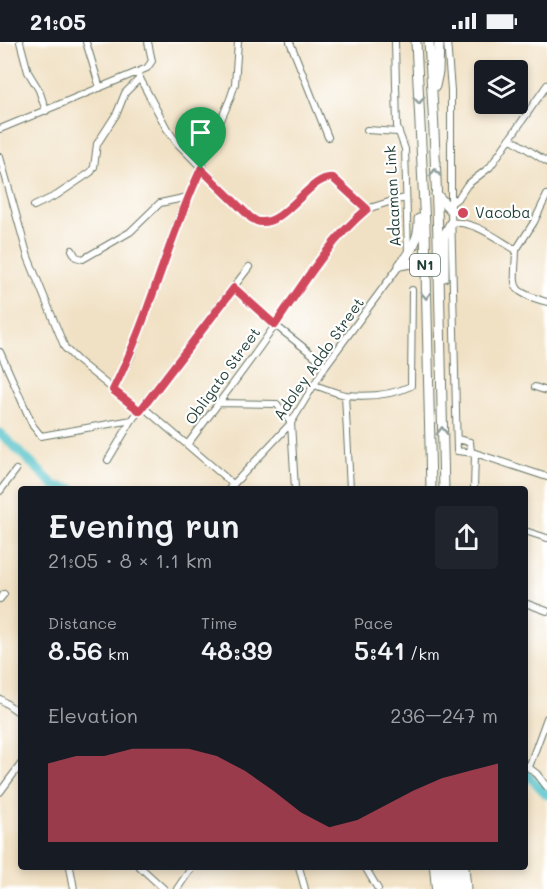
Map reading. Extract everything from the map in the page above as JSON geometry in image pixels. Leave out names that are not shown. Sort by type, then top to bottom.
[{"type":"highway","name":"N1","points":[[416,42],[431,486]]},
{"type":"highway","name":"N1","points":[[429,42],[433,97],[444,486]]},
{"type":"highway","points":[[433,97],[438,72],[439,42]]},
{"type":"highway","points":[[400,265],[418,237],[418,157],[421,140]]},
{"type":"highway","points":[[436,194],[451,206]]},
{"type":"highway","points":[[439,291],[444,275],[444,237],[452,223]]},
{"type":"highway","points":[[400,265],[411,263],[425,269]]},
{"type":"highway","points":[[440,870],[441,889]]},
{"type":"highway","points":[[448,870],[450,889]]},
{"type":"highway","points":[[456,870],[458,889]]},
{"type":"highway","points":[[464,870],[466,889]]},
{"type":"street","points":[[20,42],[28,72],[39,90],[46,111]]},
{"type":"street","points":[[86,42],[99,88]]},
{"type":"street","points":[[34,206],[57,195],[91,172],[94,167],[97,144],[117,113],[125,93],[152,61],[148,42]]},
{"type":"street","points":[[113,390],[133,350],[188,196],[235,84],[238,42]]},
{"type":"street","points":[[290,42],[328,137]]},
{"type":"street","points":[[395,42],[399,132]]},
{"type":"street","points":[[447,42],[450,90],[457,451],[473,452],[547,477]]},
{"type":"street","points":[[0,129],[99,88],[138,76]]},
{"type":"street","points":[[138,76],[167,129],[201,169],[251,218],[260,222],[273,219],[295,204],[321,180],[329,177],[333,178],[367,209],[406,198]]},
{"type":"street","points":[[451,206],[467,185],[490,167],[547,85]]},
{"type":"street","name":"Adaaman Link","points":[[368,130],[399,132],[405,149],[408,254]]},
{"type":"street","points":[[510,138],[547,162]]},
{"type":"street","points":[[0,157],[28,257],[63,344],[78,361],[113,390],[142,409],[187,445],[230,486]]},
{"type":"street","points":[[547,195],[534,222],[516,250],[515,285],[523,295],[547,302]]},
{"type":"street","points":[[72,250],[76,257],[83,259],[130,232],[160,203],[188,196]]},
{"type":"street","name":"Obligato Street","points":[[187,445],[311,272],[351,223],[367,209]]},
{"type":"street","points":[[452,223],[461,222],[471,225],[516,250]]},
{"type":"street","name":"Adoley Addo Street","points":[[232,486],[291,423],[326,365],[400,265]]},
{"type":"street","points":[[108,460],[132,420],[249,267]]},
{"type":"street","points":[[234,288],[275,325],[326,365]]},
{"type":"street","points":[[314,385],[345,394],[382,394],[411,386],[412,290]]},
{"type":"street","points":[[0,352],[33,426],[41,436],[132,420]]},
{"type":"street","points":[[535,387],[547,391]]},
{"type":"street","points":[[345,394],[350,486]]},
{"type":"street","points":[[218,403],[277,404],[291,423],[294,486]]},
{"type":"street","points":[[457,440],[470,442],[473,452],[474,486]]},
{"type":"street","points":[[0,491],[16,470]]},
{"type":"street","points":[[528,532],[547,538]]},
{"type":"street","points":[[528,604],[547,611]]},
{"type":"street","points":[[0,699],[18,712]]},
{"type":"street","points":[[528,764],[547,718]]},
{"type":"street","points":[[528,767],[547,787]]},
{"type":"street","points":[[0,792],[18,768]]},
{"type":"street","points":[[71,870],[74,889]]},
{"type":"street","points":[[143,870],[164,889]]},
{"type":"street","points":[[177,889],[190,870]]},
{"type":"street","points":[[300,870],[305,889]]},
{"type":"street","points":[[367,870],[378,889]]},
{"type":"street","points":[[433,870],[435,889]]},
{"type":"waterway","points":[[0,433],[55,486]]},
{"type":"waterway","points":[[528,775],[547,795]]},
{"type":"place","name":"Vacoba","points":[[463,213]]},
{"type":"route","points":[[201,169],[251,218],[260,222],[273,219],[295,204],[321,180],[329,177],[333,178],[367,209],[351,223],[311,272],[275,325],[234,288],[140,411],[113,390],[130,356],[179,218],[201,169]]}]
